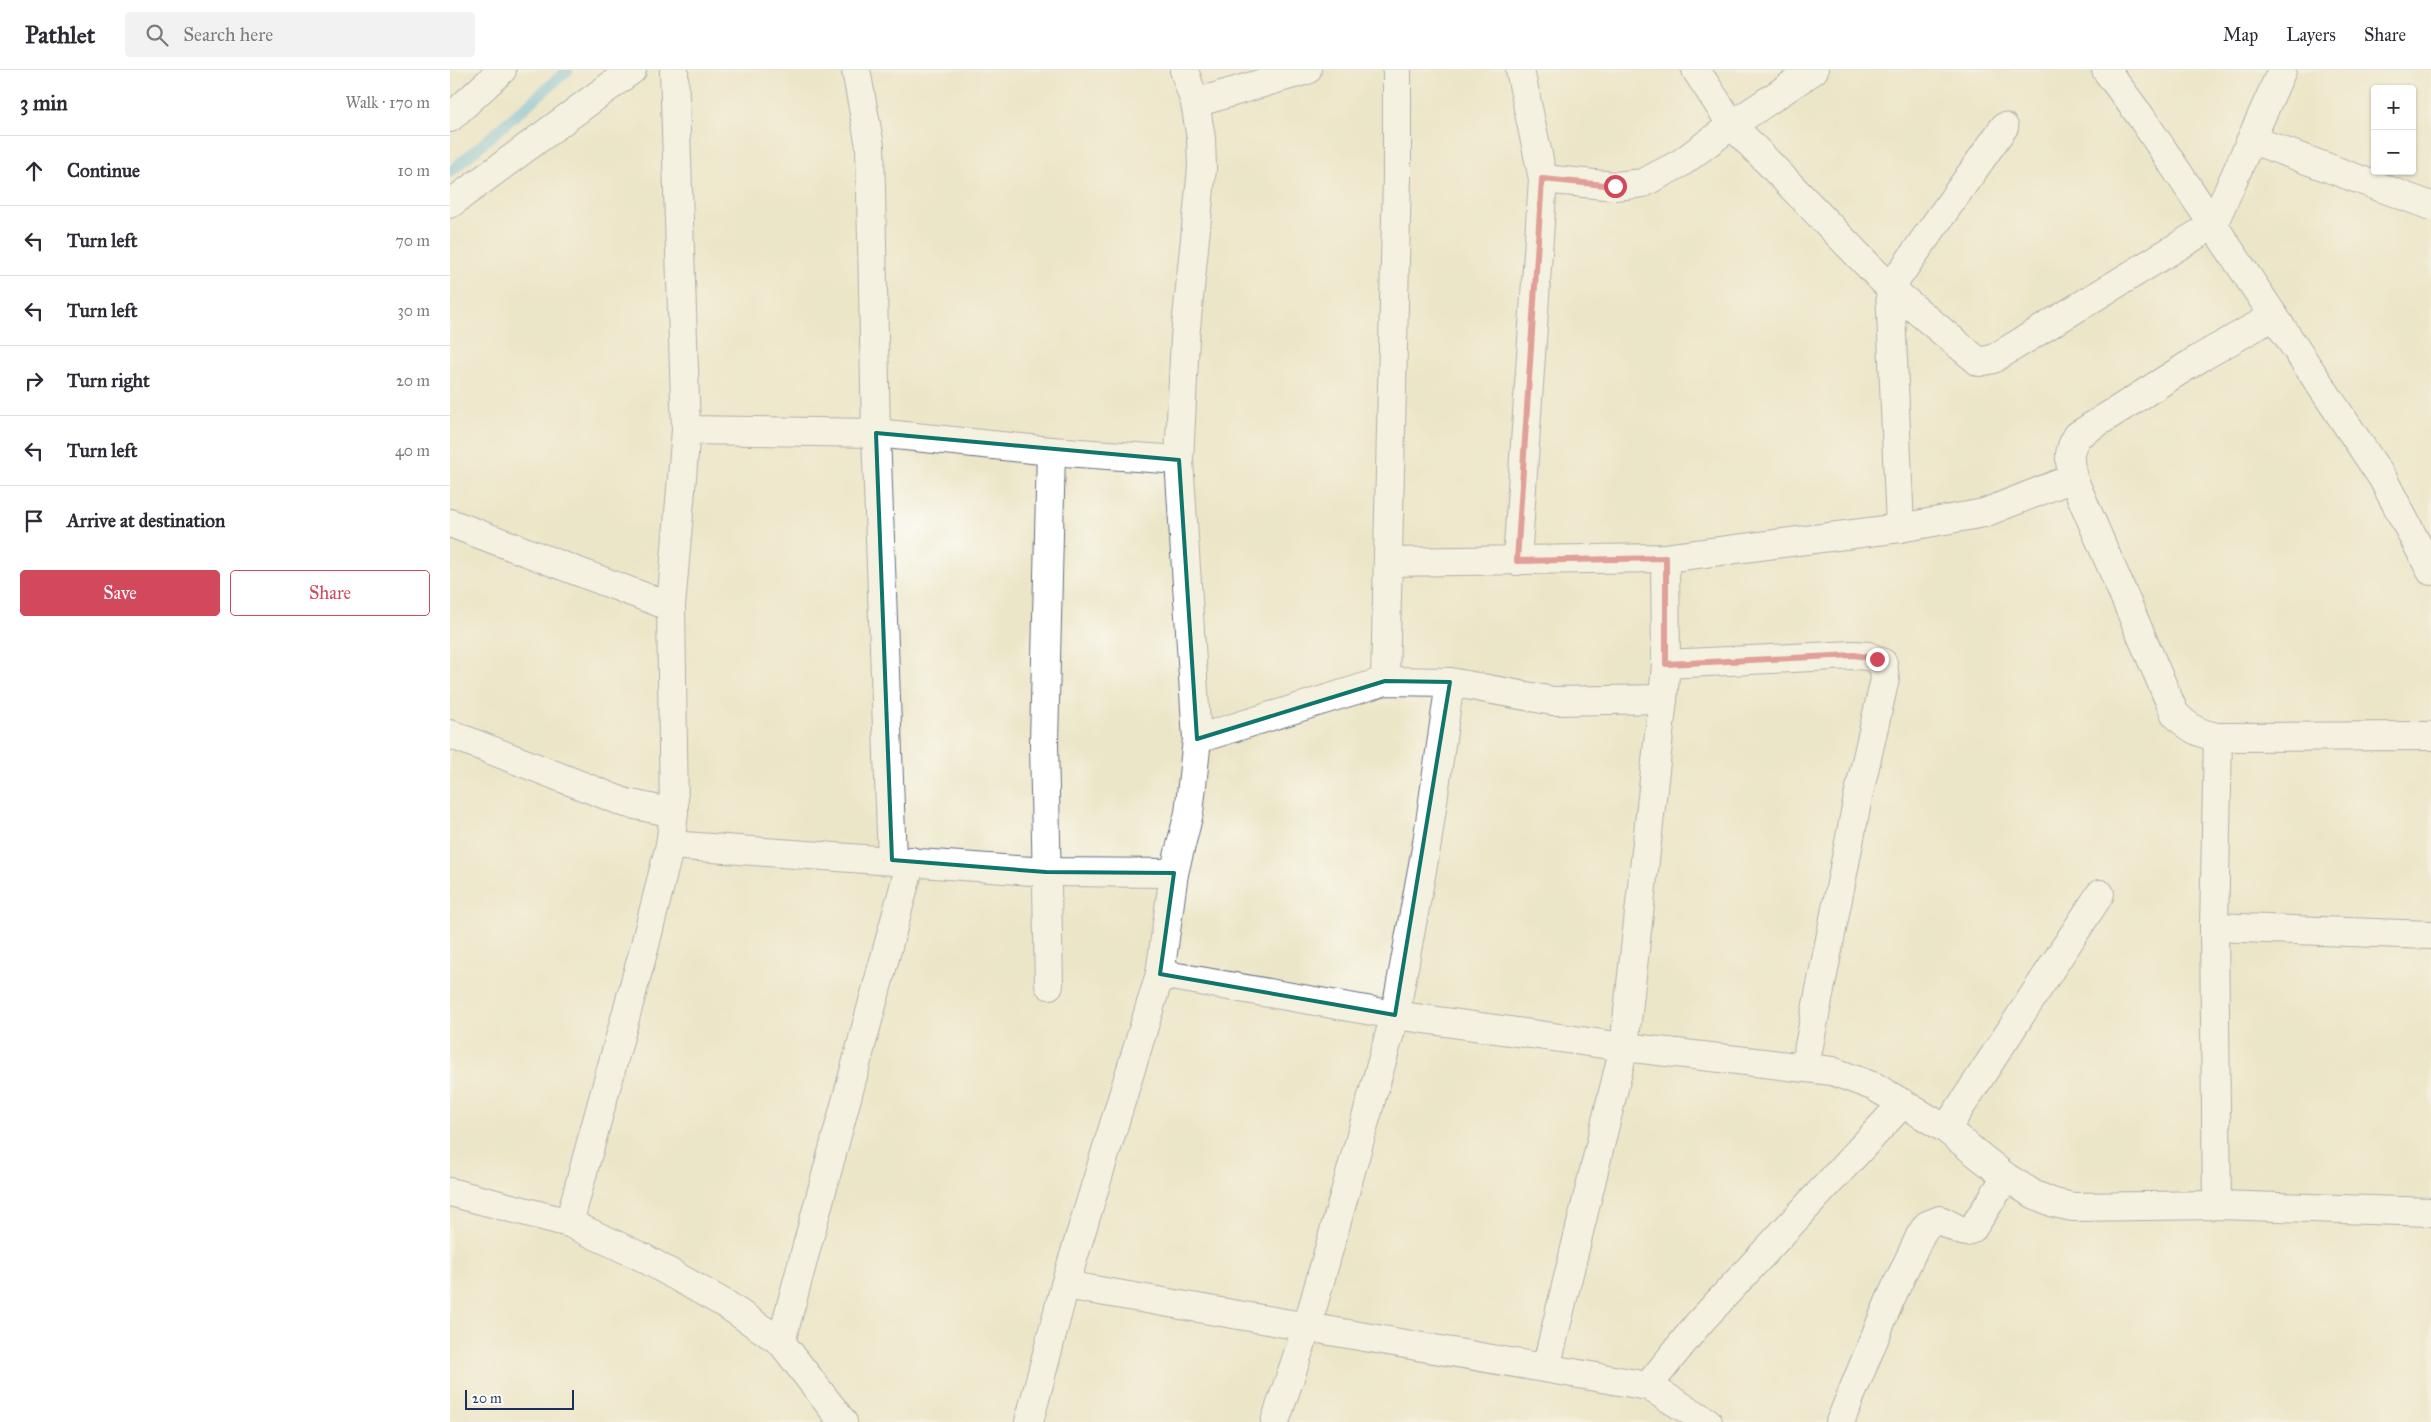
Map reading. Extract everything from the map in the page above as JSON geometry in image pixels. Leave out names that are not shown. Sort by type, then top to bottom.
[{"type":"street","points":[[450,118],[502,70]]},
{"type":"street","points":[[450,204],[632,70]]},
{"type":"street","points":[[569,1223],[670,845],[674,813],[671,606],[686,430],[674,70]]},
{"type":"street","points":[[781,1342],[902,861],[876,433],[870,146],[856,70]]},
{"type":"street","points":[[1028,1422],[1066,1284],[1160,974],[1174,873],[1189,813],[1197,739],[1179,460],[1185,338],[1202,168],[1201,138],[1195,104],[1184,70]]},
{"type":"street","points":[[1195,104],[1308,70]]},
{"type":"street","points":[[1385,681],[1397,176],[1397,70]]},
{"type":"street","points":[[1517,561],[1542,179],[1520,70]]},
{"type":"street","points":[[1696,70],[1732,125],[1890,288],[1979,362],[1993,359],[2213,225],[2282,70]]},
{"type":"street","points":[[1542,179],[1615,186],[1643,183],[1681,163],[1732,125],[1814,70]]},
{"type":"street","points":[[2106,70],[2141,117],[2382,479],[2431,571]]},
{"type":"street","points":[[1900,528],[1890,288],[2004,126]]},
{"type":"street","points":[[2252,140],[2431,206]]},
{"type":"street","points":[[2274,316],[2200,358],[2078,435],[2069,447],[2068,458],[2073,478],[2175,714],[2189,728],[2203,734],[2218,737],[2431,736]]},
{"type":"street","points":[[686,430],[876,433],[1051,451],[1179,460]]},
{"type":"street","points":[[1049,985],[1044,743],[1051,451]]},
{"type":"street","points":[[1388,562],[1666,558],[1900,528],[1984,513],[2073,478]]},
{"type":"street","points":[[450,523],[671,606]]},
{"type":"street","points":[[1546,1368],[1624,1047],[1663,699],[1666,664],[1666,558]]},
{"type":"street","points":[[1666,664],[1854,655],[1868,656],[1884,663],[1885,679],[1856,807],[1804,1066]]},
{"type":"street","points":[[1197,739],[1385,681],[1450,682],[1553,700],[1663,699]]},
{"type":"street","points":[[1275,1422],[1307,1327],[1395,1015],[1426,843],[1450,682]]},
{"type":"street","points":[[450,734],[626,803],[674,813]]},
{"type":"street","points":[[2218,737],[2214,928],[2218,1205]]},
{"type":"street","points":[[670,845],[1046,872],[1174,873]]},
{"type":"street","points":[[1946,1128],[2100,894]]},
{"type":"street","points":[[2214,928],[2431,935]]},
{"type":"street","points":[[1160,974],[1395,1015],[1624,1047],[1804,1066],[1832,1071],[1857,1079],[1946,1128],[2006,1177],[2033,1194],[2054,1203],[2073,1207],[2218,1205],[2431,1212]]},
{"type":"street","points":[[1648,1386],[1698,1324],[1903,1103]]},
{"type":"street","points":[[1840,1422],[1890,1300],[1927,1225],[1940,1220],[1966,1232],[1973,1228],[2006,1177]]},
{"type":"street","points":[[450,1192],[569,1223],[642,1258],[727,1305],[781,1342],[843,1422]]},
{"type":"street","points":[[1066,1284],[1648,1386],[1708,1422]]},
{"type":"highlighted area","points":[[876,433],[1179,460],[1197,739],[1385,681],[1450,682],[1395,1015],[1160,974],[1174,873],[1046,872],[892,860]]},
{"type":"waterway","points":[[450,172],[568,70]]},
{"type":"route","points":[[1615,186],[1542,179],[1517,561],[1666,558],[1666,664],[1854,655],[1877,659]]}]
